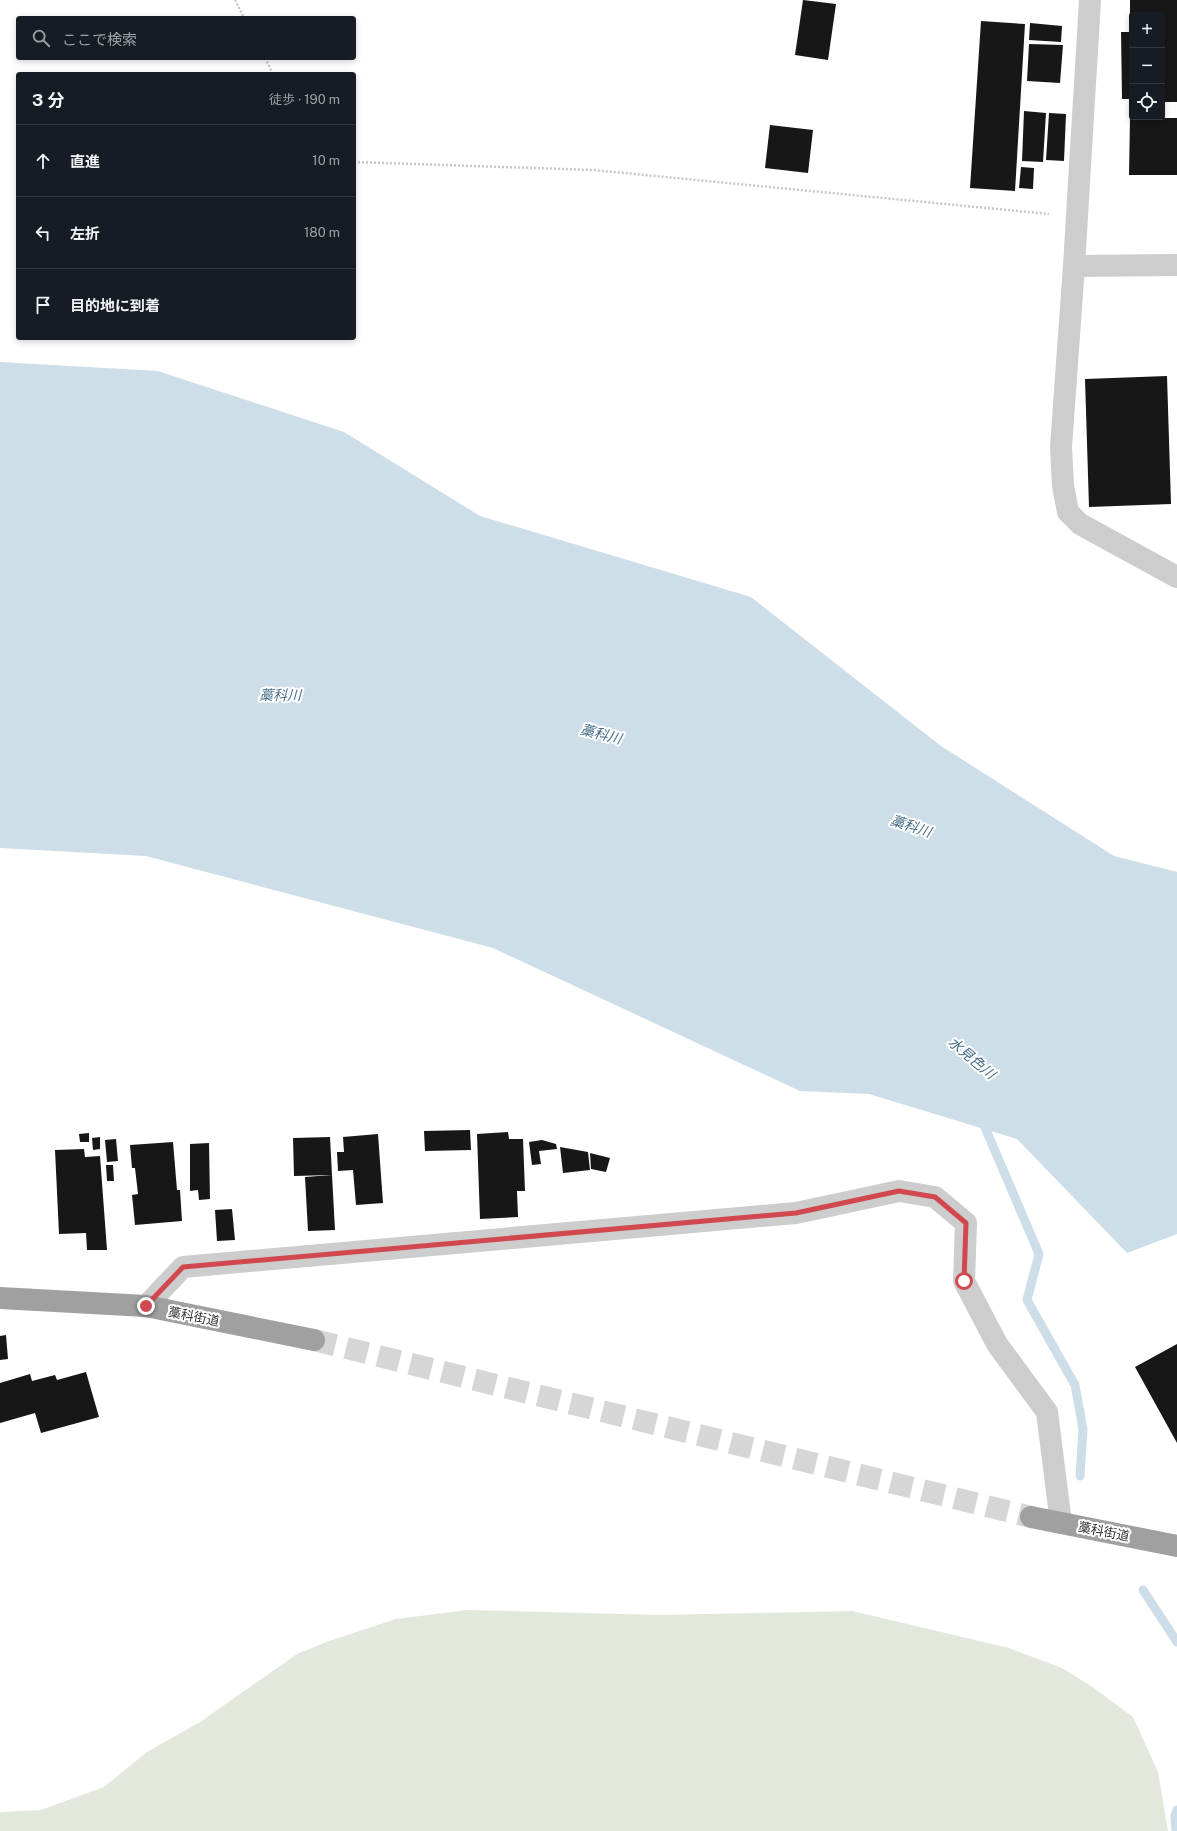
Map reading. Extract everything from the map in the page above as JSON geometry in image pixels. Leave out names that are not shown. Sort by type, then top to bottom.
[{"type":"highway","name":"藁科街道","points":[[0,1298],[146,1306],[314,1340]]},
{"type":"highway","name":"藁科街道","points":[[1030,1517],[1177,1546]]},
{"type":"street","points":[[1090,0],[1074,266],[1061,447],[1063,486],[1068,512],[1080,524],[1177,578]]},
{"type":"street","points":[[1074,266],[1177,265]]},
{"type":"street","points":[[146,1306],[183,1267],[796,1213],[899,1191],[935,1197],[966,1223],[964,1281],[997,1344],[1047,1412],[1061,1522]]},
{"type":"path","points":[[235,0],[243,16]]},
{"type":"path","points":[[266,60],[272,72]]},
{"type":"path","points":[[356,162],[593,170],[1077,217]]},
{"type":"shaded area","points":[[468,1610],[660,1615],[852,1611],[1009,1648],[1062,1668],[1091,1686],[1133,1717],[1158,1772],[1168,1831],[0,1831],[0,1812],[41,1810],[104,1787],[147,1752],[200,1722],[297,1654],[329,1641],[396,1619]]},
{"type":"water","points":[[0,362],[158,371],[344,432],[480,516],[751,597],[941,746],[1114,856],[1177,872],[1177,1234],[1127,1253],[1017,1139],[869,1094],[800,1091],[493,948],[146,856],[0,848]]},
{"type":"building","points":[[803,0],[836,4],[828,60],[795,55]]},
{"type":"building","points":[[1130,0],[1177,0],[1177,102],[1165,102],[1165,12],[1130,12]]},
{"type":"building","points":[[981,21],[1025,24],[1015,191],[970,188]]},
{"type":"building","points":[[1030,23],[1062,26],[1061,42],[1029,40]]},
{"type":"building","points":[[1121,32],[1129,32],[1129,99],[1122,99]]},
{"type":"building","points":[[1029,44],[1063,45],[1060,83],[1027,81]]},
{"type":"building","points":[[1024,111],[1046,113],[1043,162],[1022,161]]},
{"type":"building","points":[[1049,113],[1066,114],[1064,161],[1046,160]]},
{"type":"building","points":[[1165,118],[1177,118],[1177,175],[1129,175],[1130,120],[1165,120]]},
{"type":"building","points":[[770,125],[813,130],[808,173],[765,168]]},
{"type":"building","points":[[1021,167],[1034,168],[1033,189],[1019,188]]},
{"type":"building","points":[[1167,376],[1171,504],[1089,507],[1085,379]]},
{"type":"building","points":[[470,1130],[471,1150],[425,1151],[424,1131]]},
{"type":"building","points":[[508,1132],[509,1139],[523,1139],[525,1191],[517,1191],[518,1217],[480,1219],[477,1134]]},
{"type":"building","points":[[89,1133],[89,1142],[80,1142],[79,1134]]},
{"type":"building","points":[[378,1134],[383,1203],[356,1205],[353,1170],[338,1171],[337,1152],[344,1152],[343,1137]]},
{"type":"building","points":[[100,1137],[100,1149],[93,1150],[92,1138]]},
{"type":"building","points":[[330,1137],[332,1175],[294,1176],[293,1138]]},
{"type":"building","points":[[116,1139],[118,1161],[107,1162],[105,1140]]},
{"type":"building","points":[[542,1140],[556,1144],[557,1149],[539,1151],[541,1164],[532,1165],[529,1142]]},
{"type":"building","points":[[173,1142],[177,1190],[180,1190],[182,1221],[135,1225],[132,1195],[138,1194],[135,1168],[132,1168],[130,1145]]},
{"type":"building","points":[[209,1143],[210,1199],[199,1200],[198,1190],[190,1191],[190,1144]]},
{"type":"building","points":[[560,1147],[588,1152],[590,1170],[563,1173]]},
{"type":"building","points":[[84,1149],[85,1157],[100,1156],[107,1250],[87,1250],[86,1233],[59,1234],[55,1150]]},
{"type":"building","points":[[590,1153],[610,1158],[606,1172],[591,1169]]},
{"type":"building","points":[[106,1165],[113,1165],[114,1181],[107,1181]]},
{"type":"building","points":[[332,1175],[335,1230],[308,1231],[305,1177]]},
{"type":"building","points":[[232,1209],[235,1240],[217,1241],[215,1210]]},
{"type":"building","points":[[6,1335],[8,1359],[0,1360],[0,1336]]},
{"type":"building","points":[[1177,1344],[1177,1443],[1135,1367]]},
{"type":"building","points":[[86,1372],[99,1417],[41,1433],[35,1413],[0,1423],[0,1383],[30,1374],[32,1381],[55,1375],[57,1380]]},
{"type":"waterway","points":[[981,1118],[1039,1254],[1027,1300],[1075,1385],[1083,1429],[1080,1476]]},
{"type":"waterway","points":[[1143,1590],[1177,1642]]},
{"type":"waterway","points":[[1176,1831],[1175,1816],[1177,1810]]},
{"type":"tunnel","points":[[314,1340],[1031,1517]]},
{"type":"route","points":[[146,1306],[183,1267],[796,1213],[899,1191],[935,1197],[966,1223],[964,1281]]},
{"type":"water label","name":"藁科川","points":[[280,695]]},
{"type":"water label","name":"藁科川","points":[[601,734]]},
{"type":"water label","name":"藁科川","points":[[911,826]]},
{"type":"water label","name":"水見色川","points":[[972,1058]]}]
